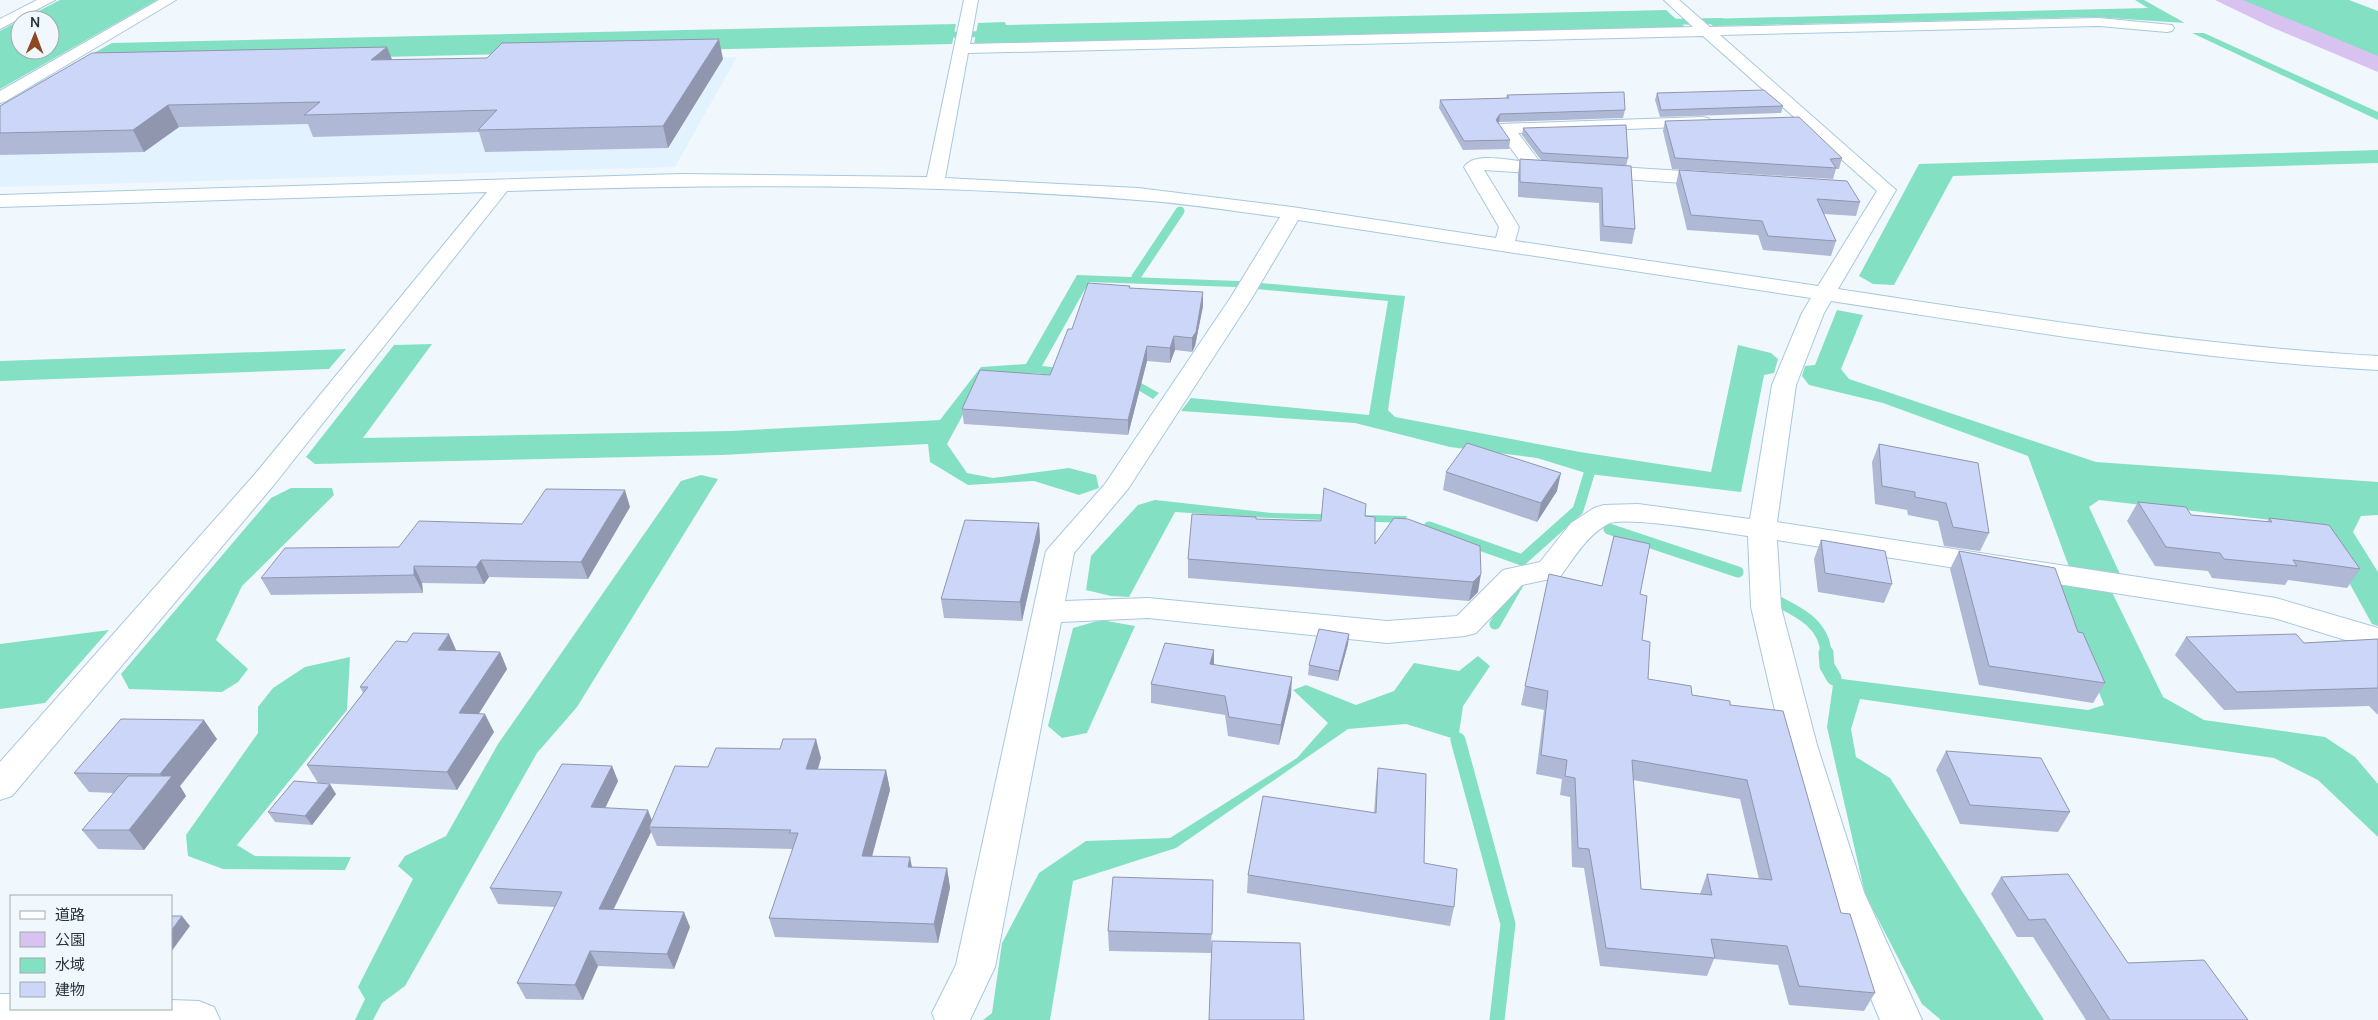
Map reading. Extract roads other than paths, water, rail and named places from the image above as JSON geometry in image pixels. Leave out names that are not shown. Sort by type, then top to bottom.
[{"type":"street","points":[[0,25],[48,0]]},
{"type":"street","points":[[0,98],[169,0]]},
{"type":"street","points":[[934,183],[971,0]]},
{"type":"street","points":[[1671,0],[1887,190]]},
{"type":"street","points":[[964,39],[1699,24],[2099,22],[2167,28]]},
{"type":"street","points":[[1778,120],[1807,120]]},
{"type":"street","points":[[1534,167],[1505,128],[1720,122]]},
{"type":"street","points":[[1504,244],[1509,227],[1473,167],[1480,164],[1730,180]]},
{"type":"street","points":[[0,201],[681,180],[934,183],[1138,194],[1292,212],[2124,339],[2323,360],[2378,363]]},
{"type":"street","points":[[0,786],[264,480],[502,185]]},
{"type":"street","points":[[1858,188],[1887,190]]},
{"type":"street","points":[[1887,190],[1813,313],[1784,385],[1762,529],[1766,607],[1800,745],[1845,892],[1901,1020]]},
{"type":"street","points":[[949,1018],[975,968],[1060,550],[1115,489],[1212,338],[1249,285],[1292,212]]},
{"type":"street","points":[[1048,612],[1148,608],[1387,632],[1465,626],[1513,577],[1550,570],[1581,529],[1604,514],[1638,513],[1762,529],[2276,608],[2378,639]]},
{"type":"street","points":[[0,1013],[40,1012],[199,1020]]},
{"type":"water","points":[[60,0],[157,0],[60,55],[60,10],[40,10]]},
{"type":"water","points":[[2135,0],[2144,0],[2185,23],[2094,17],[1713,26],[1704,19],[2148,8]]},
{"type":"water","points":[[2243,0],[2349,0],[2378,11],[2378,56]]},
{"type":"water","points":[[1666,10],[1685,27],[974,44],[978,23],[1005,22],[1006,25]]},
{"type":"water","points":[[956,24],[952,44],[74,64],[112,43]]},
{"type":"water","points":[[10,26],[10,60],[51,60],[0,89],[0,31]]},
{"type":"water","points":[[2192,33],[2204,33],[2378,112],[2378,120]]},
{"type":"water","points":[[2378,150],[2378,163],[1953,176],[1894,285],[1873,284],[1859,276],[1919,164]]},
{"type":"water","points":[[1077,275],[1238,281],[1405,296],[1388,410],[1395,417],[1580,452],[1711,472],[1738,345],[1771,353],[1778,359],[1774,373],[1764,375],[1741,492],[1589,474],[1537,458],[1450,447],[1355,423],[1181,411],[1191,398],[1369,415],[1388,301],[1235,287],[1089,282],[1042,366],[1127,375],[1159,393],[1153,399],[1123,381],[1032,373],[984,376],[947,444],[967,473],[993,478],[1069,468],[1096,475],[1099,488],[1079,495],[1034,481],[968,485],[930,462],[928,444],[722,455],[315,464],[306,457],[394,345],[432,344],[363,438],[730,431],[940,420],[981,367],[1026,364]]},
{"type":"water","points":[[1837,310],[1863,315],[1841,369],[1849,379],[2096,462],[2378,482],[2378,515],[2361,516],[2353,532],[2378,572],[2378,626],[2372,624],[2325,539],[2306,524],[2099,500],[2089,507],[2120,574],[2111,590],[2163,697],[2204,720],[2325,737],[2355,757],[2378,784],[2378,837],[2318,780],[2274,758],[1860,699],[1851,729],[1856,757],[1890,778],[2044,1020],[1941,1020],[1922,1004],[1865,894],[1827,727],[1834,678],[2088,710],[2104,705],[2057,585],[2075,583],[2028,456],[1883,403],[1809,385],[1802,376],[1805,366],[1815,365]]},
{"type":"water","points":[[346,349],[329,369],[0,381],[0,361]]},
{"type":"water","points":[[701,475],[718,479],[577,707],[537,753],[405,986],[382,1003],[373,1020],[355,1020],[365,999],[358,987],[413,879],[398,866],[405,856],[446,836],[498,744],[681,481]]},
{"type":"water","points":[[291,488],[332,488],[334,495],[242,586],[216,640],[248,669],[238,682],[222,692],[129,689],[121,674],[271,498]]},
{"type":"water","points":[[1155,500],[1273,513],[1407,516],[1404,523],[1175,512],[1129,597],[1111,596],[1086,590],[1091,556],[1138,505]]},
{"type":"water","points":[[1101,620],[1135,626],[1087,733],[1062,738],[1048,726],[1073,628]]},
{"type":"water","points":[[109,630],[45,703],[0,709],[0,644]]},
{"type":"water","points":[[1478,656],[1490,666],[1463,706],[1458,740],[1406,724],[1348,729],[1176,848],[1073,881],[1050,1020],[983,1020],[992,1013],[1002,943],[1039,873],[1086,841],[1170,838],[1297,758],[1328,723],[1293,690],[1306,685],[1356,705],[1394,691],[1414,663],[1459,671]]},
{"type":"water","points":[[350,657],[347,710],[237,845],[255,856],[351,857],[345,870],[223,869],[188,856],[186,835],[258,733],[258,707],[273,688],[305,667]]},
{"type":"waterway","points":[[1665,22],[1722,21]]},
{"type":"waterway","points":[[938,35],[989,34]]},
{"type":"waterway","points":[[1136,277],[1180,211]]},
{"type":"waterway","points":[[1429,527],[1522,560],[1578,510],[1589,474]]},
{"type":"waterway","points":[[1609,529],[1738,572]]},
{"type":"waterway","points":[[1495,624],[1518,584]]},
{"type":"waterway","points":[[1775,600],[1801,614],[1816,627],[1825,644],[1826,654]]},
{"type":"waterway","points":[[1826,653],[1827,666],[1834,678]]},
{"type":"waterway","points":[[1458,740],[1508,924],[1497,1020]]}]
